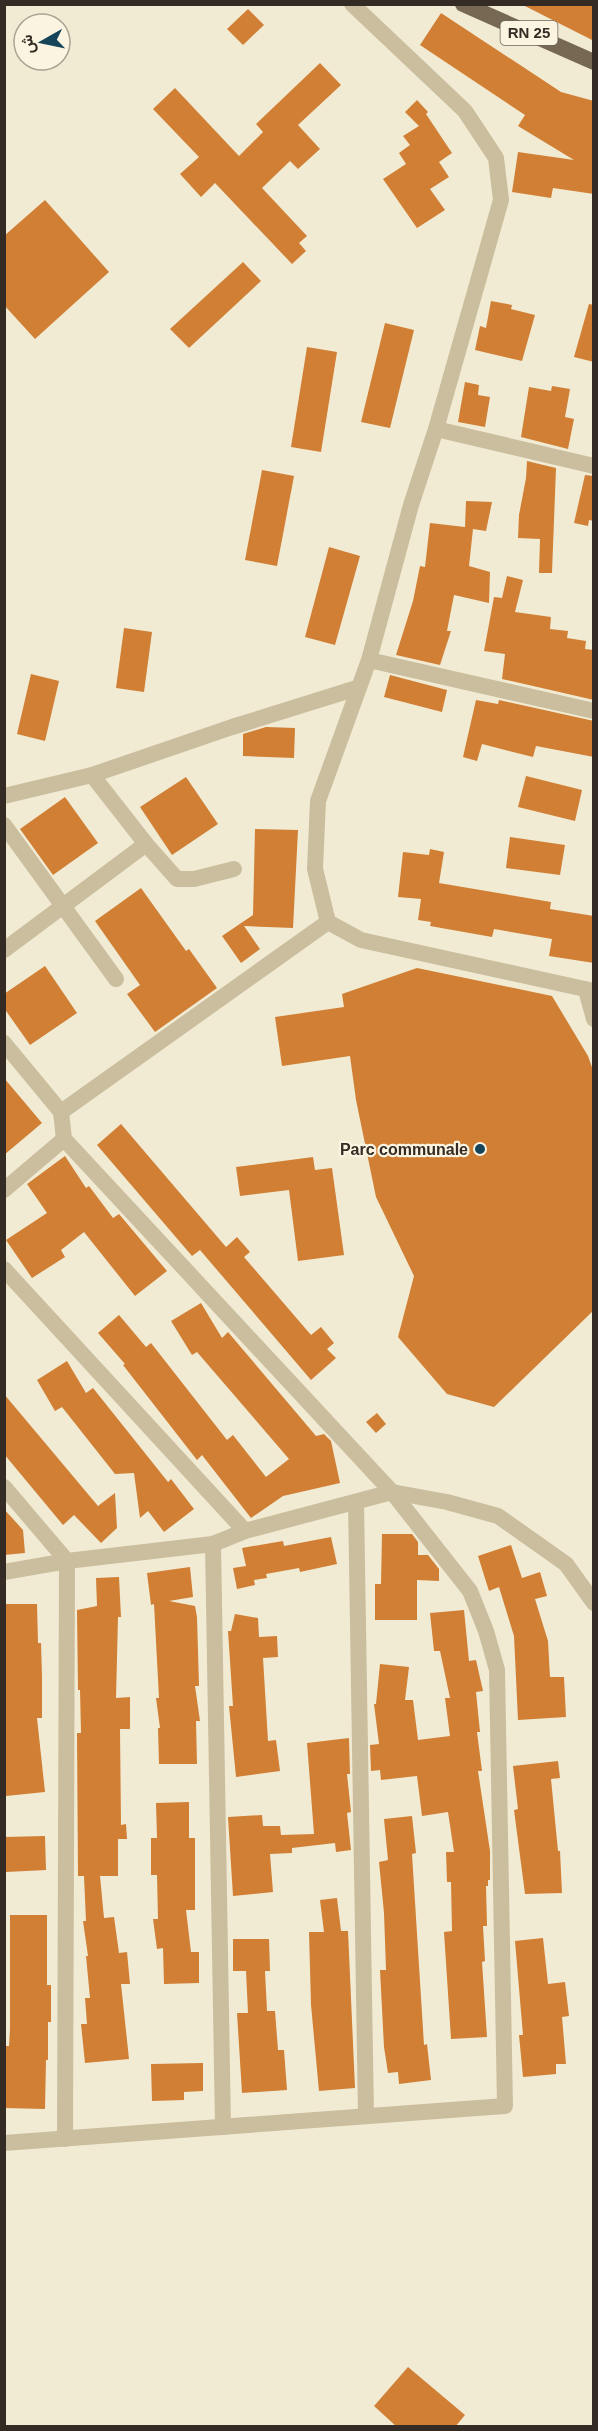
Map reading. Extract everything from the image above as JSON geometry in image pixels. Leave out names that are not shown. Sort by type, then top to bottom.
[{"type":"main road","name":"RN 25","points":[[464,4],[594,62]]},
{"type":"street","points":[[352,4],[465,111],[496,158],[501,200],[436,429],[411,505],[369,660],[318,801],[315,868],[328,922],[361,940],[590,990],[594,1019]]},
{"type":"street","points":[[436,429],[594,466]]},
{"type":"street","points":[[369,660],[594,711]]},
{"type":"street","points":[[4,796],[92,775],[232,727],[357,688]]},
{"type":"street","points":[[92,775],[146,844],[177,879],[194,879],[234,869]]},
{"type":"street","points":[[4,825],[116,979]]},
{"type":"street","points":[[4,950],[146,844]]},
{"type":"street","points":[[61,1112],[328,922]]},
{"type":"street","points":[[4,1043],[61,1112],[64,1139],[392,1492],[470,1591],[486,1631],[497,1670],[505,2106],[4,2143]]},
{"type":"street","points":[[4,1190],[64,1139]]},
{"type":"street","points":[[4,1269],[244,1531]]},
{"type":"street","points":[[4,1487],[67,1561],[65,2139]]},
{"type":"street","points":[[4,1572],[67,1561],[213,1544],[244,1531],[392,1492],[447,1502],[498,1516],[566,1564],[594,1603]]},
{"type":"street","points":[[356,1502],[366,2116]]},
{"type":"street","points":[[213,1544],[223,2127]]},
{"type":"building","points":[[521,4],[594,4],[594,41]]},
{"type":"building","points":[[248,9],[264,25],[243,45],[227,29]]},
{"type":"building","points":[[441,13],[561,92],[594,101],[594,194],[553,188],[551,198],[512,192],[518,152],[574,160],[518,126],[525,115],[420,45]]},
{"type":"building","points":[[320,63],[341,85],[298,125],[320,149],[298,169],[290,161],[262,188],[307,236],[299,243],[306,251],[292,264],[215,183],[201,197],[180,174],[199,157],[153,109],[175,88],[239,156],[263,132],[256,124]]},
{"type":"building","points":[[417,100],[428,112],[426,114],[452,153],[439,162],[449,177],[430,189],[445,210],[417,228],[383,179],[406,164],[399,153],[410,145],[403,136],[419,126],[405,112]]},
{"type":"building","points":[[45,200],[109,272],[35,339],[4,305],[4,236]]},
{"type":"building","points":[[243,262],[261,281],[189,348],[170,329]]},
{"type":"building","points":[[491,301],[512,305],[511,309],[535,315],[522,361],[475,350],[480,326],[486,328]]},
{"type":"building","points":[[589,304],[594,305],[594,362],[574,357]]},
{"type":"building","points":[[385,323],[414,330],[390,428],[361,422]]},
{"type":"building","points":[[307,347],[337,352],[321,452],[291,447]]},
{"type":"building","points":[[465,382],[479,385],[478,395],[490,397],[485,427],[458,422]]},
{"type":"building","points":[[552,386],[570,389],[565,417],[574,419],[568,449],[521,437],[529,387],[551,391]]},
{"type":"building","points":[[527,461],[556,468],[552,573],[539,573],[540,539],[518,538]]},
{"type":"building","points":[[262,470],[294,476],[277,566],[245,560]]},
{"type":"building","points":[[585,475],[594,476],[594,521],[589,520],[588,526],[574,523]]},
{"type":"building","points":[[466,501],[492,502],[486,531],[473,529],[469,566],[490,572],[489,603],[454,595],[447,631],[451,631],[440,665],[396,655],[413,601],[420,566],[425,567],[430,523],[465,527]]},
{"type":"building","points":[[329,547],[360,556],[335,645],[305,637]]},
{"type":"building","points":[[507,576],[523,580],[515,612],[551,617],[550,629],[568,631],[567,638],[586,641],[585,649],[594,650],[594,700],[502,679],[505,654],[484,651],[494,597],[502,598]]},
{"type":"building","points":[[124,628],[152,632],[144,692],[116,688]]},
{"type":"building","points":[[31,674],[59,681],[45,741],[17,734]]},
{"type":"building","points":[[390,675],[447,690],[442,712],[384,697]]},
{"type":"building","points":[[476,700],[498,704],[499,700],[594,721],[594,757],[536,746],[533,757],[482,744],[477,761],[463,757]]},
{"type":"building","points":[[266,727],[295,728],[294,758],[243,756],[243,734]]},
{"type":"building","points":[[526,776],[582,790],[575,821],[518,807]]},
{"type":"building","points":[[186,777],[218,824],[172,855],[140,807]]},
{"type":"building","points":[[65,797],[98,843],[53,875],[20,829]]},
{"type":"building","points":[[255,829],[298,830],[293,928],[244,926],[260,949],[241,963],[222,936],[253,915]]},
{"type":"building","points":[[510,837],[565,845],[560,875],[506,868]]},
{"type":"building","points":[[430,849],[444,852],[439,883],[551,902],[550,909],[594,916],[594,963],[549,956],[552,939],[494,929],[492,937],[430,926],[431,922],[418,920],[421,899],[398,897],[403,852],[429,855]]},
{"type":"building","points":[[141,888],[186,951],[189,949],[217,988],[155,1032],[127,994],[140,985],[95,921]]},
{"type":"building","points":[[45,966],[77,1013],[30,1045],[4,1008],[4,994]]},
{"type":"building","name":"Parc communale","points":[[417,968],[552,996],[588,1056],[594,1073],[594,1310],[494,1407],[447,1394],[398,1337],[414,1276],[376,1197],[356,1100],[350,1056],[282,1066],[275,1017],[344,1007],[342,994]]},
{"type":"building","points":[[4,1078],[42,1123],[4,1155]]},
{"type":"building","points":[[121,1124],[226,1247],[237,1237],[250,1252],[244,1257],[311,1335],[321,1327],[334,1343],[327,1349],[336,1358],[311,1380],[200,1250],[192,1256],[97,1145]]},
{"type":"building","points":[[65,1156],[86,1188],[89,1186],[113,1218],[119,1214],[167,1271],[135,1296],[84,1232],[61,1250],[65,1257],[32,1278],[6,1240],[47,1213],[27,1184]]},
{"type":"building","points":[[313,1157],[315,1170],[332,1168],[344,1255],[298,1261],[289,1190],[240,1196],[236,1167]]},
{"type":"building","points":[[201,1303],[222,1338],[228,1332],[316,1436],[324,1434],[331,1441],[340,1483],[283,1496],[251,1518],[202,1455],[197,1460],[123,1365],[125,1364],[98,1333],[119,1315],[146,1347],[151,1343],[227,1440],[233,1435],[266,1477],[289,1459],[197,1352],[192,1355],[171,1321]]},
{"type":"building","points":[[67,1361],[86,1393],[93,1388],[168,1482],[171,1479],[194,1509],[164,1532],[148,1511],[140,1518],[134,1473],[115,1474],[62,1407],[55,1411],[37,1380]]},
{"type":"building","points":[[4,1394],[98,1506],[115,1493],[117,1528],[101,1543],[74,1515],[63,1525],[4,1454]]},
{"type":"building","points":[[377,1413],[386,1424],[376,1433],[366,1422]]},
{"type":"building","points":[[4,1509],[23,1530],[25,1553],[4,1555]]},
{"type":"building","points":[[382,1534],[412,1534],[418,1542],[418,1555],[428,1555],[439,1569],[439,1581],[417,1580],[417,1620],[375,1620],[375,1584],[381,1584]]},
{"type":"building","points":[[331,1537],[337,1564],[300,1572],[299,1568],[266,1574],[267,1578],[254,1580],[255,1585],[237,1589],[233,1568],[246,1566],[242,1548],[283,1541],[284,1546]]},
{"type":"building","points":[[511,1545],[522,1578],[540,1572],[547,1596],[535,1599],[548,1641],[550,1677],[564,1677],[566,1717],[518,1720],[514,1636],[499,1587],[489,1591],[478,1556]]},
{"type":"building","points":[[190,1567],[193,1597],[169,1601],[195,1606],[197,1617],[199,1686],[195,1686],[200,1721],[196,1721],[197,1764],[159,1764],[158,1728],[160,1728],[156,1698],[159,1698],[154,1604],[151,1605],[147,1573]]},
{"type":"building","points":[[119,1577],[121,1617],[118,1617],[116,1698],[130,1697],[130,1729],[120,1729],[121,1825],[126,1824],[127,1839],[118,1839],[118,1876],[100,1876],[104,1918],[114,1917],[119,1953],[127,1952],[130,1984],[121,1984],[129,2059],[85,2063],[81,2024],[87,2024],[85,1998],[90,1998],[86,1956],[88,1956],[83,1921],[86,1921],[84,1876],[78,1876],[77,1733],[81,1733],[77,1610],[97,1606],[96,1578]]},
{"type":"building","points":[[4,1604],[37,1604],[38,1643],[41,1643],[42,1718],[37,1718],[45,1792],[6,1796]]},
{"type":"building","points":[[464,1610],[469,1661],[476,1660],[483,1691],[476,1692],[480,1732],[477,1732],[482,1771],[478,1771],[490,1851],[490,1880],[486,1886],[487,1926],[483,1926],[485,1961],[482,1962],[487,2037],[451,2039],[444,1932],[452,1931],[451,1882],[447,1882],[446,1852],[454,1852],[448,1812],[422,1816],[417,1776],[381,1780],[380,1770],[371,1771],[370,1745],[379,1744],[374,1704],[376,1704],[380,1664],[409,1667],[405,1700],[413,1700],[418,1740],[450,1736],[445,1698],[450,1698],[440,1651],[434,1651],[430,1613]]},
{"type":"building","points":[[235,1614],[258,1618],[259,1637],[277,1636],[278,1657],[263,1658],[268,1741],[276,1740],[280,1771],[236,1777],[229,1706],[233,1706],[228,1631],[231,1631]]},
{"type":"building","points":[[349,1738],[350,1774],[347,1774],[351,1812],[347,1813],[351,1850],[336,1852],[335,1843],[292,1848],[292,1853],[270,1854],[273,1892],[233,1896],[228,1817],[262,1815],[263,1826],[280,1826],[281,1835],[314,1834],[307,1743]]},
{"type":"building","points":[[558,1761],[560,1778],[551,1779],[558,1851],[560,1851],[562,1893],[525,1894],[514,1810],[518,1809],[513,1766]]},
{"type":"building","points":[[189,1802],[189,1838],[195,1838],[195,1910],[186,1910],[191,1952],[199,1952],[199,1983],[164,1984],[163,1948],[157,1949],[153,1919],[158,1919],[157,1875],[151,1875],[151,1838],[157,1838],[156,1803]]},
{"type":"building","points":[[412,1816],[416,1853],[412,1854],[424,2045],[427,2044],[431,2080],[399,2084],[398,2072],[388,2073],[384,2047],[380,1970],[386,1970],[379,1862],[388,1860],[384,1819]]},
{"type":"building","points":[[45,1836],[46,1870],[6,1872],[4,1837]]},
{"type":"building","points":[[337,1898],[341,1931],[348,1931],[355,2088],[319,2091],[311,2005],[309,1932],[324,1932],[320,1900]]},
{"type":"building","points":[[10,1915],[47,1915],[47,1985],[51,1985],[51,2022],[48,2022],[45,2109],[4,2108],[4,2046],[9,2046],[10,2029]]},
{"type":"building","points":[[543,1938],[548,1984],[565,1982],[569,2016],[562,2017],[566,2064],[556,2064],[556,2074],[523,2077],[519,2035],[523,2035],[515,1941]]},
{"type":"building","points":[[233,1939],[269,1939],[270,1971],[265,1971],[267,2011],[275,2011],[278,2050],[284,2050],[287,2090],[242,2093],[237,2013],[248,2013],[246,1971],[233,1971]]},
{"type":"building","points":[[203,2063],[203,2091],[184,2092],[184,2100],[152,2101],[151,2064]]},
{"type":"building","points":[[408,2367],[465,2415],[455,2427],[397,2427],[374,2406]]},
{"type":"place","name":"Parc communale","points":[[480,1149]]}]
